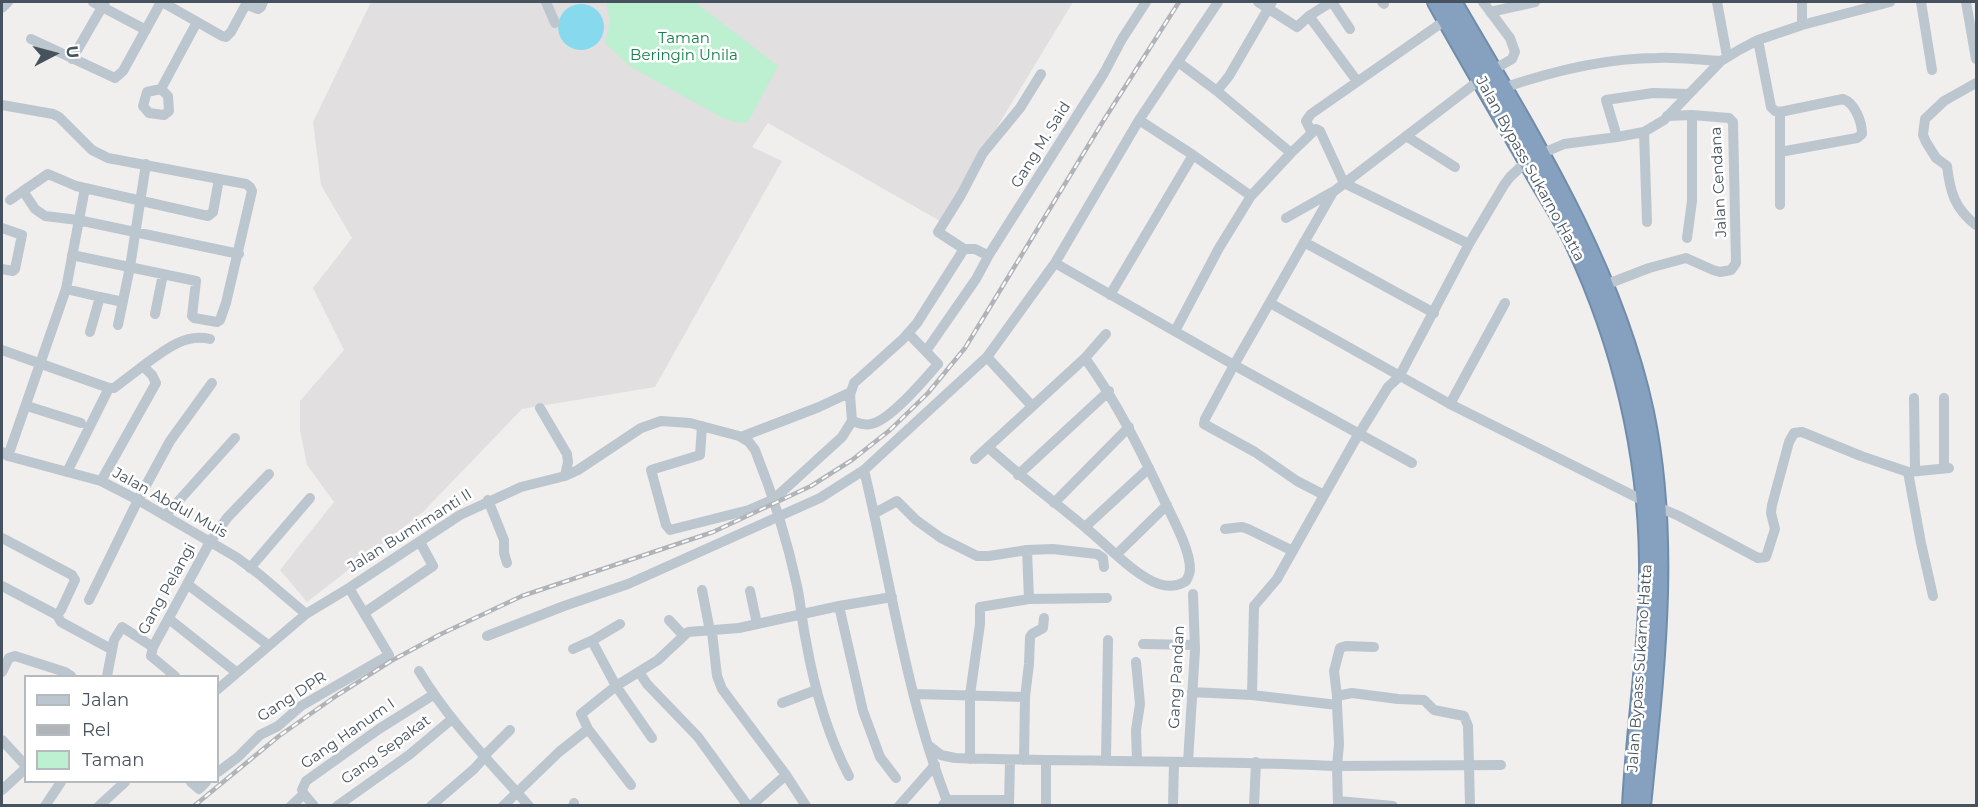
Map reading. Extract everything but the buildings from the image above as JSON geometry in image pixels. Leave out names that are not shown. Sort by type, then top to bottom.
[{"type":"highway","name":"Jalan Bypass Sukarno Hatta","points":[[1436,2],[1482,78],[1578,224],[1605,285],[1606,304]]},
{"type":"highway","name":"Jalan Bypass Sukarno Hatta","points":[[1453,2],[1482,78],[1503,88],[1575,245],[1629,353],[1644,410],[1660,600],[1631,806]]},
{"type":"highway","name":"Jalan Bypass Sukarno Hatta","points":[[1641,745],[1642,806]]},
{"type":"street","points":[[2,8],[8,2]]},
{"type":"street","points":[[31,39],[115,78],[123,71],[162,2],[178,5],[197,22],[226,37],[245,6],[258,9],[263,2]]},
{"type":"street","points":[[546,2],[555,23]]},
{"type":"street","name":"Gang M. Said","points":[[926,351],[976,279],[1146,2]]},
{"type":"street","points":[[487,636],[628,584],[820,498],[864,470],[987,357],[1055,263],[1139,120],[1218,2]]},
{"type":"street","points":[[1217,91],[1229,76],[1266,4],[1295,27],[1331,2],[1350,29]]},
{"type":"street","points":[[1428,2],[1440,24],[1482,78]]},
{"type":"street","points":[[1286,218],[1333,192],[1482,78],[1512,59],[1515,52],[1510,38],[1483,2]]},
{"type":"street","points":[[1490,12],[1535,2]]},
{"type":"street","points":[[1717,2],[1724,58]]},
{"type":"street","points":[[1802,2],[1802,25]]},
{"type":"street","points":[[1252,695],[1254,606],[1276,579],[1388,387],[1399,377],[1468,244],[1510,177],[1534,157],[1564,144],[1644,132],[1667,117],[1724,58],[1758,40],[1802,25],[1890,2]]},
{"type":"street","points":[[1922,2],[1932,70]]},
{"type":"street","points":[[72,58],[100,3],[146,30]]},
{"type":"street","points":[[1970,5],[1976,58]]},
{"type":"street","points":[[1309,16],[1357,81]]},
{"type":"street","points":[[161,88],[197,22]]},
{"type":"street","points":[[1312,133],[1307,125],[1307,118],[1440,24]]},
{"type":"street","points":[[1758,40],[1771,107],[1774,111],[1780,112],[1843,99],[1852,104],[1862,132],[1857,138],[1780,152]]},
{"type":"street","points":[[1503,88],[1538,76],[1615,61],[1655,57],[1724,58]]},
{"type":"street","points":[[1178,62],[1217,91],[1291,153]]},
{"type":"street","points":[[990,253],[987,255],[975,249],[964,249],[938,232],[983,153],[1020,108],[1041,74]]},
{"type":"street","points":[[1977,83],[1934,109],[1925,119],[1923,135],[1936,159],[1947,166],[1955,200],[1964,216],[1977,225]]},
{"type":"street","points":[[1617,137],[1606,100],[1653,93],[1689,94]]},
{"type":"street","points":[[2,105],[53,114],[66,122],[94,152],[108,158],[246,184],[252,191],[226,303],[220,320],[217,322],[192,316],[196,281],[72,255]]},
{"type":"street","points":[[1780,112],[1780,205]]},
{"type":"street","points":[[1687,238],[1692,201],[1692,115]]},
{"type":"street","name":"Jalan Cendana","points":[[1605,285],[1649,268],[1686,258],[1720,272],[1731,270],[1736,263],[1733,122],[1729,118],[1692,115],[1667,117]]},
{"type":"street","points":[[1139,120],[1251,196]]},
{"type":"street","points":[[1175,331],[1219,248],[1251,196],[1316,129],[1320,131],[1344,183],[1468,244]]},
{"type":"street","points":[[1644,132],[1647,222]]},
{"type":"street","points":[[1406,136],[1455,167]]},
{"type":"street","points":[[1110,295],[1193,155]]},
{"type":"street","points":[[118,325],[136,233],[146,164]]},
{"type":"street","points":[[10,200],[48,174],[85,188],[208,216],[213,212],[219,179]]},
{"type":"street","points":[[3,453],[27,406],[66,289],[85,188]]},
{"type":"street","points":[[23,192],[35,209],[45,216],[78,220],[239,254]]},
{"type":"street","points":[[1324,495],[1297,481],[1255,452],[1204,424],[1234,365],[1333,192]]},
{"type":"street","points":[[2,228],[22,235],[15,269],[13,271],[2,269]]},
{"type":"street","points":[[1304,242],[1434,313]]},
{"type":"street","points":[[702,426],[700,455],[651,470],[668,529],[675,530],[740,512],[774,499],[842,437],[852,421],[851,392],[854,383],[917,323],[964,249]]},
{"type":"street","points":[[1055,263],[1412,463]]},
{"type":"street","points":[[155,314],[163,274]]},
{"type":"street","points":[[66,289],[123,302]]},
{"type":"street","points":[[90,332],[100,297]]},
{"type":"street","points":[[1270,303],[1450,404],[1679,516],[1758,558],[1768,556],[1775,528],[1771,513],[1791,435],[1802,432],[1861,456],[1912,472],[1946,468],[1944,398]]},
{"type":"street","points":[[1450,404],[1505,303]]},
{"type":"street","points":[[852,421],[874,424],[912,393],[938,364],[908,333]]},
{"type":"street","points":[[975,459],[1085,358],[1106,334]]},
{"type":"street","points":[[2,350],[114,388],[168,347],[197,336],[210,339]]},
{"type":"street","points":[[987,357],[1032,406]]},
{"type":"street","points":[[988,447],[1018,475],[1137,571],[1161,585],[1175,586],[1186,581],[1190,572],[1190,564],[1167,505],[1109,391],[1085,358]]},
{"type":"street","points":[[101,481],[156,383],[143,366]]},
{"type":"street","points":[[89,600],[170,441],[212,383]]},
{"type":"street","points":[[67,472],[109,388]]},
{"type":"street","points":[[1018,475],[1109,391]]},
{"type":"street","points":[[741,437],[851,392]]},
{"type":"street","points":[[1914,398],[1912,472],[1921,543],[1933,596]]},
{"type":"street","points":[[27,406],[81,423]]},
{"type":"street","points":[[540,408],[567,454],[565,476]]},
{"type":"street","name":"Jalan Bumimanti II","points":[[219,688],[306,614],[460,514],[488,500],[521,487],[565,476],[597,458],[640,428],[655,423],[670,422],[702,426],[741,437]]},
{"type":"street","points":[[1054,503],[1129,427]]},
{"type":"street","points":[[741,437],[755,450],[780,516],[797,586],[816,690],[839,756],[849,776]]},
{"type":"street","points":[[165,516],[236,438]]},
{"type":"street","name":"Jalan Abdul Muis","points":[[3,453],[101,481],[138,500],[250,568],[306,614]]},
{"type":"street","points":[[1085,527],[1149,468]]},
{"type":"street","points":[[864,470],[914,694],[946,804],[1009,803],[1010,760]]},
{"type":"street","name":"Gang Pelangi","points":[[171,675],[151,656],[153,647],[210,542],[227,518],[269,474]]},
{"type":"street","points":[[250,568],[310,498]]},
{"type":"street","points":[[488,500],[504,540],[507,563]]},
{"type":"street","points":[[875,513],[897,501],[916,520],[941,538],[977,556],[1053,549],[1097,554],[1103,558],[1104,567]]},
{"type":"street","points":[[1117,554],[1167,505]]},
{"type":"street","points":[[1225,530],[1242,527],[1293,551]]},
{"type":"street","points":[[2,538],[75,577],[75,582],[57,615]]},
{"type":"street","points":[[349,588],[364,613],[433,566],[420,542]]},
{"type":"street","points":[[1027,550],[1029,599]]},
{"type":"street","points":[[187,584],[268,645]]},
{"type":"street","points":[[2,586],[57,615],[61,622],[111,649]]},
{"type":"street","points":[[702,590],[717,676],[722,690],[786,775],[806,806]]},
{"type":"street","points":[[750,591],[757,624]]},
{"type":"street","name":"Gang Pandan","points":[[1188,762],[1195,645],[1193,594]]},
{"type":"street","points":[[631,785],[588,729],[581,714],[616,686],[658,660],[683,635],[695,631],[710,632],[757,624],[892,597]]},
{"type":"street","points":[[970,759],[969,695],[980,624],[980,607],[1029,599],[1107,598]]},
{"type":"street","points":[[839,606],[862,711],[880,757],[896,778]]},
{"type":"street","name":"Gang DPR","points":[[219,771],[238,757],[260,735],[278,726],[301,706],[389,655],[364,613]]},
{"type":"street","points":[[1024,760],[1025,698],[1030,637],[1043,628],[1044,618]]},
{"type":"street","points":[[169,620],[236,672]]},
{"type":"street","points":[[669,620],[683,635]]},
{"type":"street","points":[[573,649],[594,640],[620,624]]},
{"type":"street","points":[[107,675],[111,649],[124,628],[153,647]]},
{"type":"street","points":[[594,640],[595,647],[616,686],[652,738]]},
{"type":"street","points":[[1106,760],[1108,640]]},
{"type":"street","points":[[1143,644],[1195,645]]},
{"type":"street","points":[[1374,647],[1346,646],[1340,648],[1334,671],[1339,724],[1338,803],[1393,806]]},
{"type":"street","points":[[3,664],[15,656],[69,675]]},
{"type":"street","points":[[1136,662],[1140,704],[1136,730],[1137,761]]},
{"type":"street","points":[[419,671],[433,695],[484,757],[529,806]]},
{"type":"street","points":[[639,672],[647,684],[698,737],[749,806],[786,775]]},
{"type":"street","points":[[782,703],[816,690]]},
{"type":"street","points":[[1192,692],[1336,701],[1352,693],[1398,699],[1422,699],[1427,701],[1434,710],[1462,714],[1466,717],[1468,726],[1470,806]]},
{"type":"street","points":[[914,694],[1025,698]]},
{"type":"street","name":"Gang Hanum I","points":[[291,806],[304,794],[302,790],[306,781],[379,729],[433,695]]},
{"type":"street","name":"Gang Sepakat","points":[[337,806],[409,755],[453,719]]},
{"type":"street","points":[[503,806],[559,752],[588,729]]},
{"type":"street","points":[[431,806],[474,769],[510,730]]},
{"type":"street","points":[[2,740],[24,765]]},
{"type":"street","points":[[928,745],[941,756],[970,759],[1256,762],[1338,766],[1500,765]]},
{"type":"street","points":[[1046,761],[1046,806]]},
{"type":"street","points":[[1173,806],[1174,762]]},
{"type":"street","points":[[1254,806],[1256,762]]},
{"type":"street","points":[[899,806],[935,765]]},
{"type":"street","points":[[2,790],[24,769]]},
{"type":"street","points":[[45,806],[60,783]]},
{"type":"street","points":[[99,806],[124,783]]},
{"type":"street","points":[[192,783],[199,789],[205,783]]},
{"type":"street","points":[[304,794],[314,806]]},
{"type":"shaded area","points":[[371,2],[1073,2],[940,221],[768,123],[752,147],[782,161],[655,387],[522,409],[423,512],[307,602],[280,570],[334,502],[307,465],[300,430],[300,401],[344,350],[313,288],[352,238],[321,185],[313,122]]},
{"type":"green space","name":"Taman Beringin Unila","points":[[606,2],[695,2],[778,66],[748,122],[738,123],[721,117],[631,67],[605,43],[610,21]]},
{"type":"water","points":[[581,4],[597,11],[604,27],[597,43],[581,50],[565,43],[558,27],[565,11]]},
{"type":"railway","points":[[194,806],[279,736],[391,661],[441,634],[522,596],[713,532],[811,486],[852,460],[890,430],[928,393],[965,348],[1102,123],[1179,2]]}]
